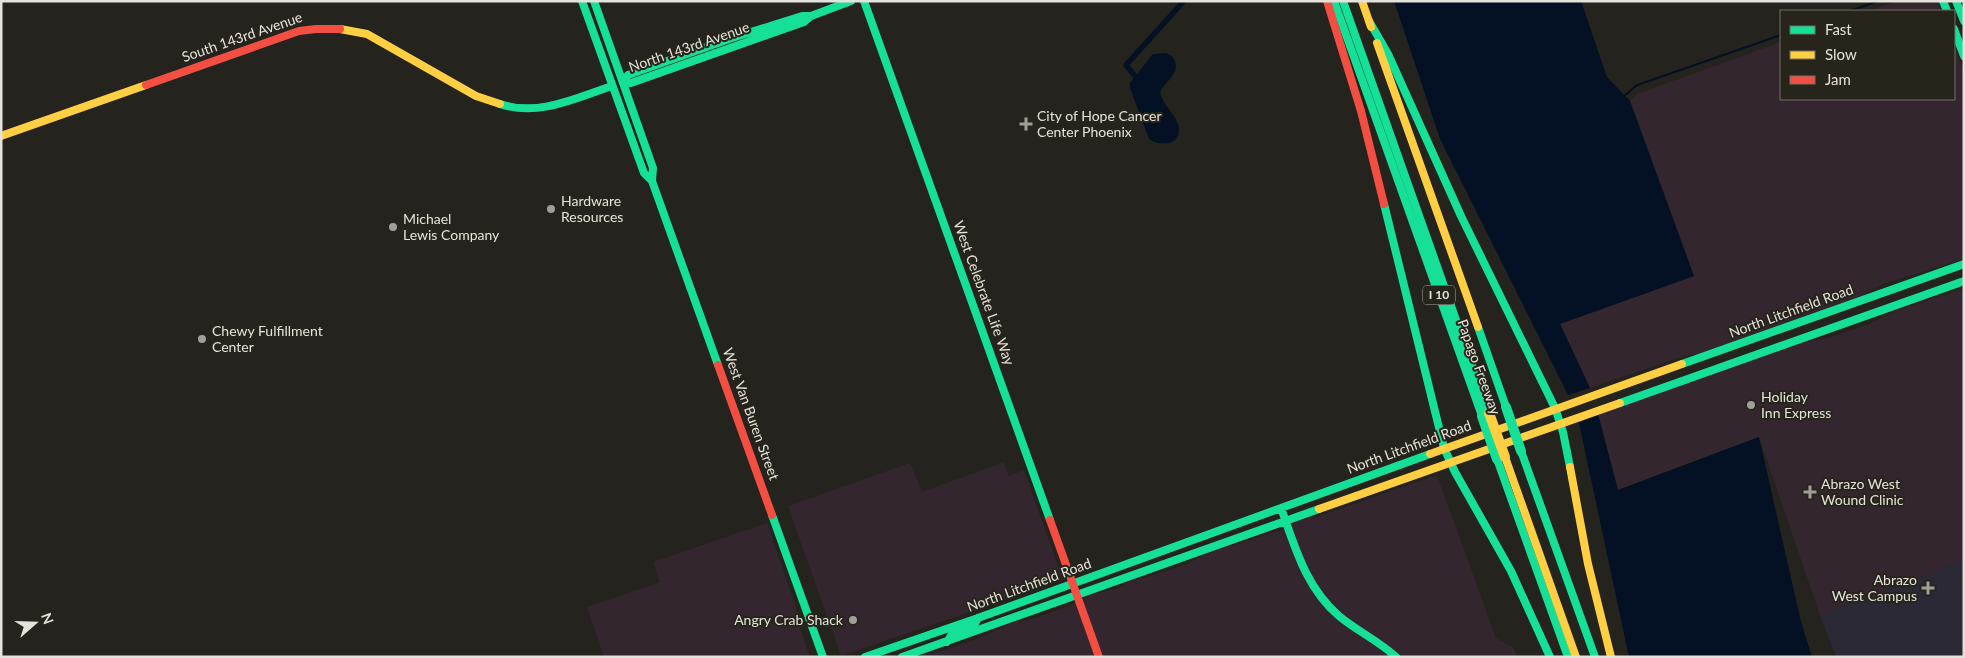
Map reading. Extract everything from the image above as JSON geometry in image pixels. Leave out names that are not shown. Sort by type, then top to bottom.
[{"type":"main road","name":"West Van Buren Street","points":[[582,1],[644,173],[652,181]]},
{"type":"main road","name":"West Van Buren Street","points":[[594,1],[653,168],[652,181],[823,657]]},
{"type":"main road","name":"North 143rd Avenue","points":[[612,86],[623,82],[631,83],[804,22],[811,16],[851,1]]},
{"type":"main road","name":"West Celebrate Life Way","points":[[864,1],[1099,657]]},
{"type":"main road","points":[[1327,1],[1344,52],[1368,141],[1444,448],[1450,463],[1511,572],[1550,657]]},
{"type":"main road","name":"Papago Freeway","points":[[1334,1],[1400,174],[1501,458],[1568,657]]},
{"type":"main road","points":[[1343,1],[1386,135]]},
{"type":"main road","name":"Papago Freeway","points":[[1362,1],[1595,657]]},
{"type":"main road","points":[[1956,1],[1964,21]]},
{"type":"main road","points":[[1369,21],[1388,54],[1435,161],[1561,423],[1588,564],[1611,657]]},
{"type":"main road","name":"South 143rd Avenue","points":[[1,136],[299,31],[315,28],[350,29],[367,34],[476,96],[505,106],[530,109],[554,106],[612,86]]},
{"type":"main road","points":[[1955,32],[1964,56]]},
{"type":"main road","name":"North Litchfield Road","points":[[865,657],[978,618],[1555,408],[1964,264]]},
{"type":"main road","name":"North Litchfield Road","points":[[902,657],[1964,281]]},
{"type":"main road","points":[[1501,458],[1576,657]]},
{"type":"main road","points":[[1281,508],[1306,574],[1322,600],[1337,615],[1383,645],[1396,657]]},
{"type":"main road","points":[[987,628],[990,618],[1008,612],[1012,605]]},
{"type":"main road","points":[[947,642],[952,634],[973,626],[978,618]]},
{"type":"shaded area","points":[[1897,1],[1938,1],[1941,10],[1872,10]]},
{"type":"shaded area","points":[[1780,42],[1780,100],[1955,100],[1955,48],[1964,71],[1964,259],[1883,284],[1857,298],[1702,353],[1684,356],[1590,388],[1560,324],[1694,276],[1630,101],[1637,94]]},
{"type":"shaded area","points":[[1964,288],[1964,561],[1820,615],[1759,437],[1618,490],[1598,414],[1807,342],[1835,336],[1869,324],[1895,311]]},
{"type":"shaded area","points":[[1004,462],[1009,476],[1024,470],[1063,580],[841,656],[788,506],[910,463],[922,492]]},
{"type":"shaded area","points":[[1437,475],[1496,638],[1513,647],[1517,657],[916,657],[945,650],[979,638],[1012,623],[1035,618],[1069,606],[1091,595],[1187,564],[1203,555],[1280,530],[1296,521],[1316,517]]},
{"type":"shaded area","points":[[767,523],[795,604],[800,628],[810,657],[604,657],[587,607],[660,582],[653,562]]},
{"type":"shaded area","name":"Abrazo West Campus","points":[[1964,561],[1964,657],[1836,657],[1820,615]]},
{"type":"water","points":[[1394,1],[1581,1],[1607,77],[1630,101],[1694,276],[1560,324],[1590,388],[1568,395],[1440,139]]},
{"type":"water","points":[[1166,53],[1173,57],[1176,67],[1175,72],[1160,92],[1178,124],[1179,131],[1175,140],[1160,143],[1149,139],[1130,88],[1130,83],[1153,54]]},
{"type":"water","points":[[1598,414],[1618,490],[1759,437],[1801,622],[1812,657],[1629,657],[1579,423]]},
{"type":"waterway","points":[[1135,76],[1126,65],[1184,1]]},
{"type":"waterway","points":[[1853,10],[1878,1]]},
{"type":"waterway","points":[[1624,96],[1643,83],[1780,35]]},
{"type":"traffic: fast","points":[[582,1],[644,173],[652,181],[718,365]]},
{"type":"traffic: fast","points":[[594,1],[653,168],[652,181]]},
{"type":"traffic: fast","points":[[811,16],[804,22],[631,83],[623,82],[628,75],[732,38],[802,16],[811,16],[851,1]]},
{"type":"traffic: fast","points":[[864,1],[1050,520]]},
{"type":"traffic: fast","points":[[1334,1],[1482,416]]},
{"type":"traffic: fast","points":[[1343,1],[1489,413]]},
{"type":"traffic: fast","points":[[1943,1],[1947,10]]},
{"type":"traffic: fast","points":[[1956,1],[1964,21]]},
{"type":"traffic: fast","points":[[1369,21],[1388,54],[1461,216],[1555,408],[1563,432],[1570,467]]},
{"type":"traffic: fast","points":[[1955,32],[1964,56]]},
{"type":"traffic: fast","points":[[500,104],[528,108],[543,107],[612,86]]},
{"type":"traffic: fast","points":[[1384,204],[1444,448],[1455,472],[1511,571],[1550,657]]},
{"type":"traffic: fast","points":[[1682,364],[1964,264]]},
{"type":"traffic: fast","points":[[1620,403],[1964,281]]},
{"type":"traffic: fast","points":[[1478,327],[1506,407]]},
{"type":"traffic: fast","points":[[1506,407],[1521,451]]},
{"type":"traffic: fast","points":[[1482,416],[1497,459]]},
{"type":"traffic: fast","points":[[1521,451],[1595,657]]},
{"type":"traffic: fast","points":[[865,657],[978,618],[1430,454]]},
{"type":"traffic: fast","points":[[1497,459],[1568,657]]},
{"type":"traffic: fast","points":[[1281,508],[1303,566],[1318,593],[1339,616],[1396,657]]},
{"type":"traffic: fast","points":[[902,657],[1319,509]]},
{"type":"traffic: fast","points":[[772,515],[823,657]]},
{"type":"traffic: fast","points":[[947,642],[952,634],[973,627],[978,618]]},
{"type":"traffic: slow","points":[[1362,1],[1371,27]]},
{"type":"traffic: slow","points":[[340,29],[367,34],[476,96],[500,104]]},
{"type":"traffic: slow","points":[[1377,43],[1478,327]]},
{"type":"traffic: slow","points":[[1,136],[146,85]]},
{"type":"traffic: slow","points":[[1430,454],[1682,364]]},
{"type":"traffic: slow","points":[[1319,509],[1620,403]]},
{"type":"traffic: slow","points":[[1489,413],[1505,457]]},
{"type":"traffic: slow","points":[[1505,457],[1576,657]]},
{"type":"traffic: slow","points":[[1570,467],[1588,564],[1611,657]]},
{"type":"traffic: jam","points":[[1327,1],[1361,111],[1384,204]]},
{"type":"traffic: jam","points":[[146,85],[299,31],[340,29]]},
{"type":"traffic: jam","points":[[718,365],[772,515]]},
{"type":"traffic: jam","points":[[1050,520],[1099,657]]},
{"type":"place","name":"City of Hope Cancer Center Phoenix","points":[[1026,124]]},
{"type":"place","name":"Hardware Resources","points":[[551,209]]},
{"type":"place","name":"Michael Lewis Company","points":[[393,227]]},
{"type":"place","name":"Chewy Fulfillment Center","points":[[202,339]]},
{"type":"place","name":"Holiday Inn Express","points":[[1751,405]]},
{"type":"place","name":"Abrazo West Wound Clinic","points":[[1810,492]]},
{"type":"place","name":"Abrazo West Campus","points":[[1928,588]]},
{"type":"place","name":"Angry Crab Shack","points":[[853,620]]}]
